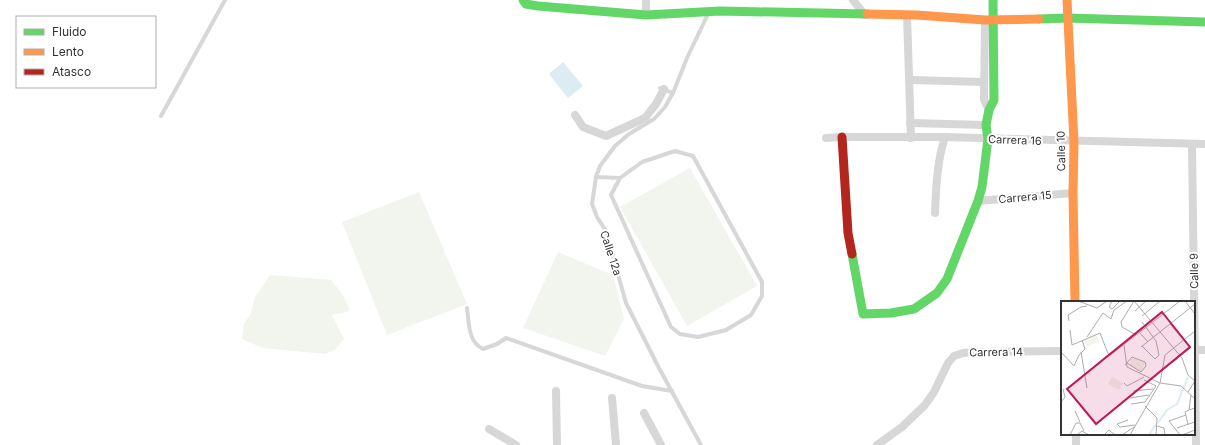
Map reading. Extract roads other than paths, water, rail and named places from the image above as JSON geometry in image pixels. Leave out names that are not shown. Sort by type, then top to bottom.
[{"type":"street","points":[[523,0],[526,4],[549,7],[646,16],[720,11],[907,15],[989,20],[1067,18],[1205,22]]},
{"type":"street","points":[[646,0],[646,16]]},
{"type":"street","points":[[853,0],[865,15]]},
{"type":"street","points":[[988,110],[984,100],[984,82],[989,20],[993,0]]},
{"type":"street","name":"Calle 10","points":[[1066,0],[1074,142],[1073,193],[1075,301]]},
{"type":"street","points":[[907,15],[911,138]]},
{"type":"street","points":[[842,137],[848,233],[863,314],[891,313],[914,309],[937,294],[947,279],[978,201],[982,187],[988,139],[986,125],[988,110],[994,100],[989,20]]},
{"type":"street","points":[[910,80],[984,82]]},
{"type":"street","points":[[575,115],[583,127],[606,136],[646,118],[656,104],[662,88]]},
{"type":"street","points":[[910,123],[986,125]]},
{"type":"street","points":[[935,213],[936,183],[945,137]]},
{"type":"street","name":"Carrera 16","points":[[826,138],[945,137],[1074,142],[1205,144]]},
{"type":"street","name":"Calle 9","points":[[1192,144],[1194,301]]},
{"type":"street","name":"Carrera 15","points":[[978,201],[1073,193]]},
{"type":"street","name":"Carrera 14","points":[[877,445],[902,427],[925,405],[934,392],[948,363],[954,356],[963,353],[976,352],[1061,351]]},
{"type":"street","points":[[556,391],[557,445]]},
{"type":"street","points":[[612,398],[616,445]]},
{"type":"street","name":"Calle 9","points":[[1195,398],[1196,445]]},
{"type":"street","points":[[644,413],[661,445]]},
{"type":"street","points":[[488,429],[516,445]]},
{"type":"lane","points":[[161,116],[225,0]]},
{"type":"lane","name":"Calle 12a","points":[[702,445],[626,303],[606,231],[597,217],[592,204],[596,177],[600,166],[614,146],[629,134],[654,119],[665,107],[673,93],[687,58],[709,12]]},
{"type":"lane","points":[[662,88],[673,93]]},
{"type":"lane","points":[[596,177],[620,178],[642,162],[675,151],[693,156],[762,282],[762,296],[751,315],[726,330],[698,337],[680,334],[672,327],[611,195],[620,178]]},
{"type":"lane","points":[[467,308],[471,336],[476,346],[483,349],[497,344],[506,338],[642,386],[672,391]]}]
